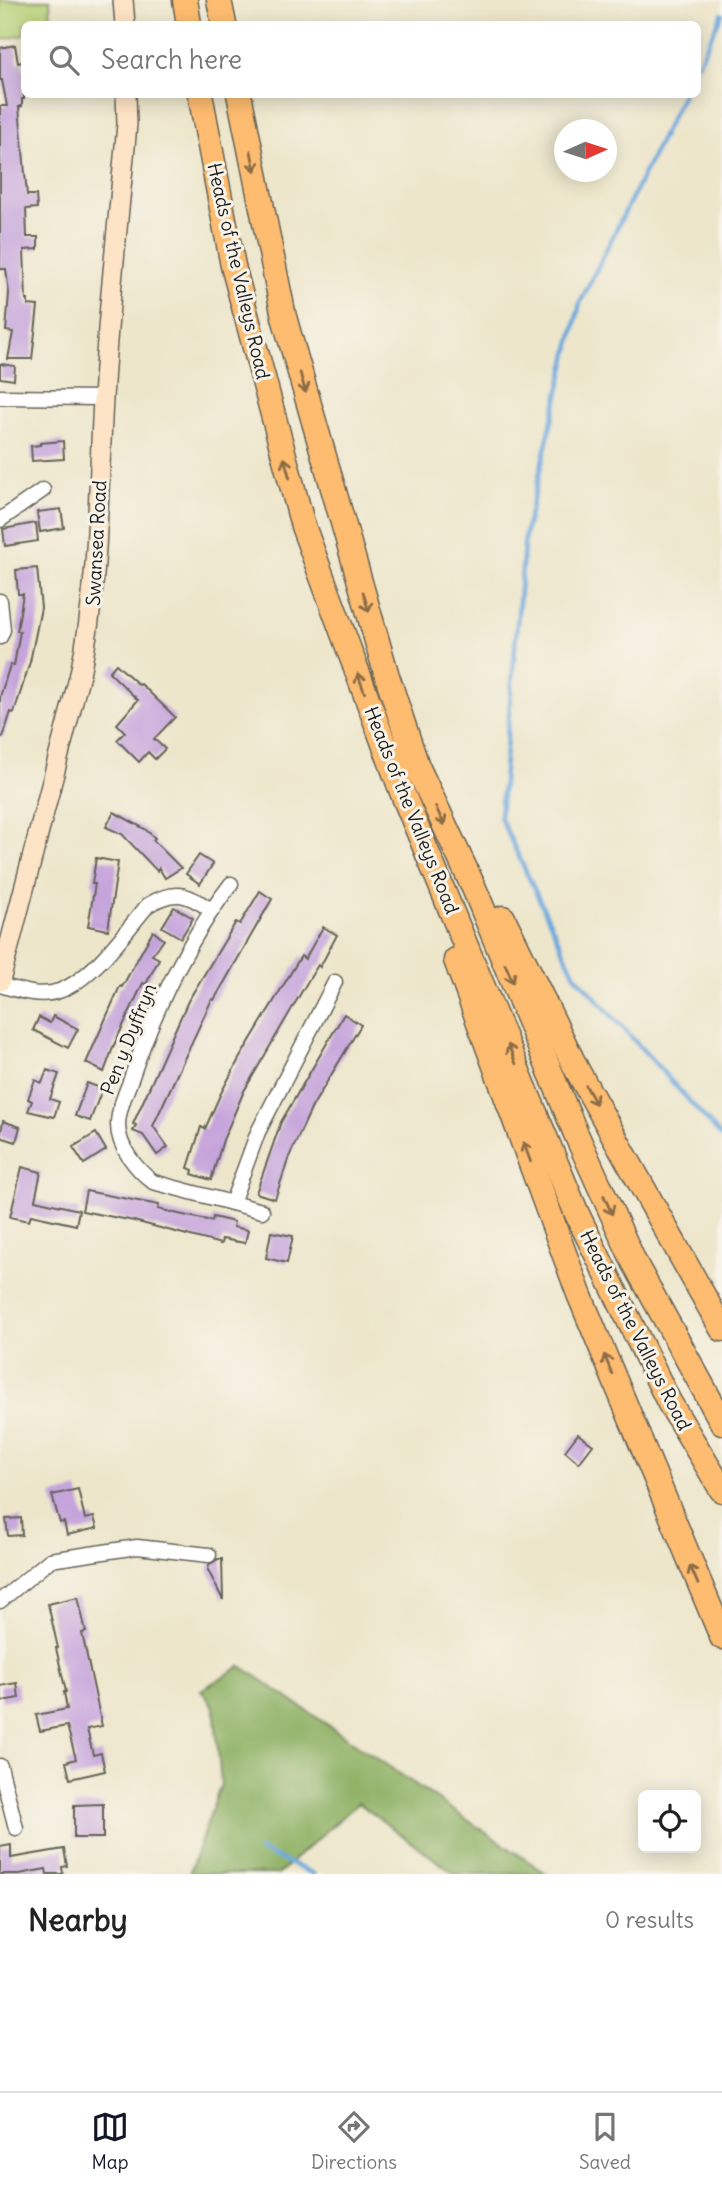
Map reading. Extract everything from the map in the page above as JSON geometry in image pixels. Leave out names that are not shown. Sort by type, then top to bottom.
[{"type":"highway","points":[[185,0],[188,21]]},
{"type":"highway","points":[[219,0],[223,21]]},
{"type":"highway","name":"Heads of the Valleys Road","points":[[201,98],[233,266],[303,526],[402,792],[577,1214],[669,1402],[722,1490]]},
{"type":"highway","name":"Heads of the Valleys Road","points":[[240,98],[284,317],[387,676],[417,766],[474,888],[576,1135],[634,1262],[722,1422]]},
{"type":"highway","points":[[402,792],[401,822],[452,950],[579,1294],[722,1637]]},
{"type":"highway","points":[[474,888],[500,913],[577,1070],[722,1329]]},
{"type":"street","points":[[123,0],[125,21]]},
{"type":"street","name":"Swansea Road","points":[[0,983],[90,626],[103,398],[127,124],[126,98]]},
{"type":"street","points":[[0,397],[103,398]]},
{"type":"street","points":[[0,520],[43,490]]},
{"type":"street","points":[[0,601],[0,637]]},
{"type":"street","name":"Pen y Dyffryn","points":[[231,884],[211,910],[184,958],[137,1061],[118,1124],[120,1140],[140,1171],[153,1182],[262,1211]]},
{"type":"street","points":[[0,983],[29,993],[57,992],[78,982],[148,905],[162,897],[178,893],[195,899],[211,910]]},
{"type":"street","points":[[232,1203],[258,1132],[335,982]]},
{"type":"street","points":[[0,1601],[50,1560],[137,1547],[209,1555]]},
{"type":"street","points":[[0,1766],[16,1828]]},
{"type":"green space","points":[[0,0],[50,0],[51,21],[21,21],[21,36],[0,40]]},
{"type":"green space","points":[[241,1666],[547,1874],[455,1874],[358,1803],[278,1874],[189,1874],[221,1784],[214,1707],[201,1690]]},
{"type":"building","points":[[15,45],[18,63],[21,62],[21,98],[24,99],[19,107],[27,195],[36,195],[37,208],[26,209],[27,237],[38,237],[38,249],[24,250],[26,300],[28,305],[38,306],[32,359],[8,359],[13,332],[6,331],[9,293],[6,269],[0,269],[0,106],[7,106],[0,80],[0,48]]},
{"type":"building","points":[[0,364],[15,366],[14,380],[0,378]]},
{"type":"building","points":[[63,441],[64,459],[32,461],[31,446]]},
{"type":"building","points":[[61,509],[64,528],[40,532],[37,512]]},
{"type":"building","points":[[36,523],[38,541],[5,546],[3,529]]},
{"type":"building","points":[[37,568],[41,608],[30,662],[14,713],[11,712],[3,737],[0,737],[0,697],[10,665],[14,666],[20,631],[17,631],[23,594],[18,594],[16,570]]},
{"type":"building","points":[[116,664],[175,717],[154,739],[165,749],[155,759],[148,752],[139,762],[117,740],[125,732],[117,724],[138,700],[109,672]]},
{"type":"building","points":[[114,812],[145,829],[181,868],[165,878],[159,868],[157,871],[122,834],[106,827]]},
{"type":"building","points":[[199,855],[213,864],[200,884],[186,874]]},
{"type":"building","points":[[96,858],[118,862],[108,930],[88,926]]},
{"type":"building","points":[[260,891],[272,899],[214,1000],[212,999],[153,1126],[168,1147],[157,1155],[143,1135],[133,1131],[136,1125],[133,1124],[188,1001],[236,922],[240,924]]},
{"type":"building","points":[[174,907],[193,918],[181,938],[162,927]]},
{"type":"building","points":[[323,927],[337,935],[244,1091],[223,1140],[211,1180],[192,1174],[193,1170],[188,1168],[201,1127],[205,1129],[239,1059],[301,956],[305,959]]},
{"type":"building","points":[[153,931],[164,940],[152,955],[159,959],[146,984],[143,983],[104,1072],[86,1063],[120,986],[122,987]]},
{"type":"building","points":[[344,1014],[361,1025],[312,1107],[289,1157],[275,1199],[256,1193],[281,1122]]},
{"type":"building","points":[[53,1016],[78,1029],[68,1048],[33,1030],[39,1017],[50,1023]]},
{"type":"building","points":[[47,1070],[59,1074],[50,1099],[59,1102],[54,1117],[28,1111],[32,1101],[28,1099],[35,1080],[42,1083]]},
{"type":"building","points":[[87,1083],[98,1087],[97,1090],[101,1092],[90,1121],[75,1116]]},
{"type":"building","points":[[3,1121],[20,1127],[16,1142],[0,1137]]},
{"type":"building","points":[[96,1133],[106,1150],[84,1164],[73,1147]]},
{"type":"building","points":[[22,1167],[41,1172],[35,1200],[79,1210],[76,1225],[31,1215],[29,1221],[10,1217]]},
{"type":"building","points":[[86,1191],[159,1205],[158,1209],[183,1215],[234,1222],[233,1227],[248,1230],[245,1243],[222,1239],[221,1244],[134,1221],[82,1211]]},
{"type":"building","points":[[271,1232],[293,1236],[287,1263],[266,1258]]},
{"type":"building","points":[[578,1434],[593,1445],[579,1463],[565,1451]]},
{"type":"building","points":[[78,1489],[85,1519],[94,1517],[97,1528],[67,1535],[64,1522],[60,1523],[52,1495]]},
{"type":"building","points":[[21,1518],[22,1535],[8,1536],[6,1519]]},
{"type":"building","points":[[222,1559],[223,1600],[208,1570],[209,1565]]},
{"type":"building","points":[[78,1597],[86,1632],[82,1633],[102,1726],[87,1729],[93,1755],[101,1753],[105,1771],[70,1779],[66,1762],[76,1759],[67,1726],[40,1731],[36,1715],[67,1709],[48,1604]]},
{"type":"building","points":[[17,1683],[19,1698],[2,1701],[0,1686]]},
{"type":"building","points":[[103,1804],[103,1838],[74,1838],[74,1805]]},
{"type":"building","points":[[11,1845],[11,1858],[64,1849],[67,1866],[62,1867],[63,1874],[47,1874],[46,1869],[0,1874],[0,1847]]},
{"type":"waterway","points":[[701,58],[722,14]]},
{"type":"waterway","points":[[681,98],[580,303],[525,534],[500,817],[575,975],[722,1137]]},
{"type":"waterway","points":[[259,1850],[314,1874]]}]
